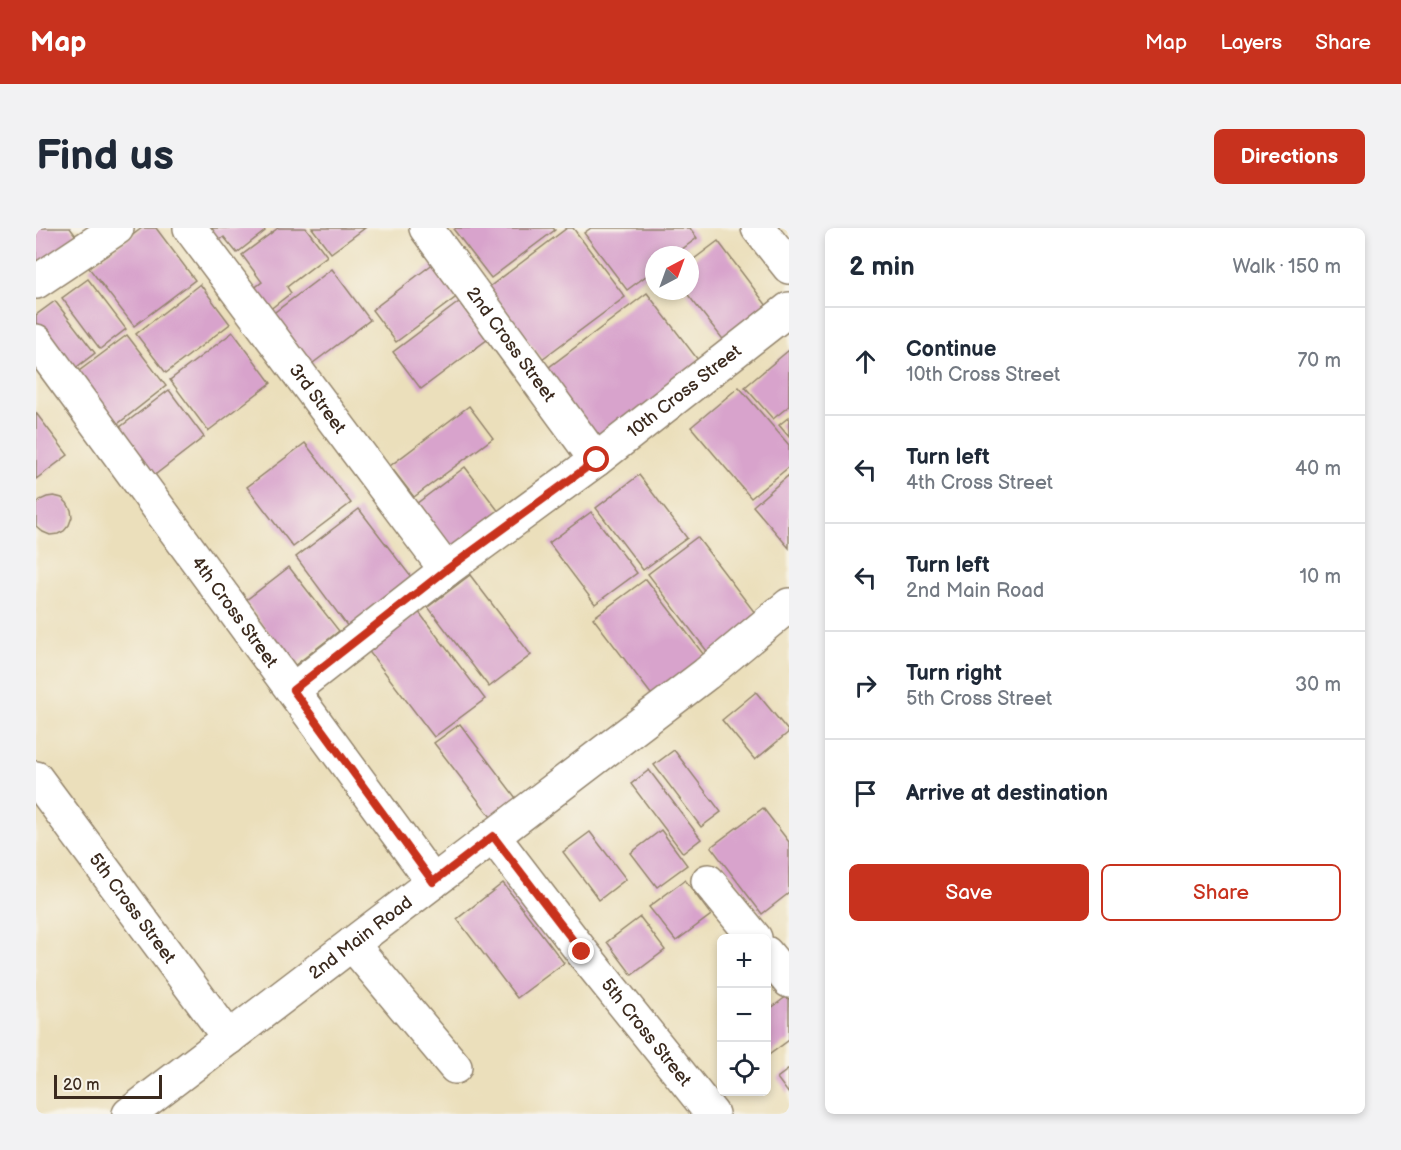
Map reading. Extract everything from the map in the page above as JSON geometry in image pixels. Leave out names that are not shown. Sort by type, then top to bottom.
[{"type":"street","points":[[36,282],[117,228]]},
{"type":"street","name":"3rd Street","points":[[190,228],[446,570]]},
{"type":"street","name":"2nd Cross Street","points":[[426,228],[597,460]]},
{"type":"street","points":[[758,228],[789,267]]},
{"type":"street","name":"10th Cross Street","points":[[293,690],[446,570],[597,460],[789,309]]},
{"type":"street","name":"4th Cross Street","points":[[36,341],[433,882]]},
{"type":"street","name":"2nd Main Road","points":[[129,1114],[706,674],[789,604]]},
{"type":"street","name":"5th Cross Street","points":[[36,778],[229,1038]]},
{"type":"street","name":"5th Cross Street","points":[[493,836],[582,952],[712,1114]]},
{"type":"street","points":[[708,881],[750,934]]},
{"type":"street","points":[[352,944],[455,1067]]},
{"type":"street","points":[[771,959],[789,981]]},
{"type":"building","points":[[36,228],[70,228],[79,240],[36,272]]},
{"type":"building","points":[[142,228],[156,228],[195,280],[134,326],[89,268]]},
{"type":"building","points":[[206,228],[263,228],[265,231],[237,253],[224,237],[217,242]]},
{"type":"building","points":[[278,228],[306,228],[327,256],[287,287],[291,293],[269,310],[253,289],[262,282],[242,255]]},
{"type":"building","points":[[312,228],[365,228],[331,253]]},
{"type":"building","points":[[456,228],[553,228],[555,230],[491,278],[454,230]]},
{"type":"building","points":[[567,228],[573,228],[625,297],[542,359],[488,288]]},
{"type":"building","points":[[591,228],[690,228],[697,238],[686,246],[645,246],[645,277],[627,290],[584,233]]},
{"type":"building","points":[[718,241],[773,314],[729,347],[692,300],[699,300],[699,255]]},
{"type":"building","points":[[434,263],[459,295],[396,342],[372,310]]},
{"type":"building","points":[[332,269],[370,320],[309,366],[271,315]]},
{"type":"building","points":[[88,279],[126,329],[100,349],[62,298]]},
{"type":"building","points":[[200,284],[230,324],[166,373],[136,334]]},
{"type":"building","points":[[645,295],[645,300],[652,300],[702,365],[595,446],[540,374]]},
{"type":"building","points":[[55,301],[95,353],[65,376],[36,338],[36,315]]},
{"type":"building","points":[[459,302],[488,339],[421,389],[393,352]]},
{"type":"building","points":[[233,332],[271,383],[208,431],[170,380]]},
{"type":"building","points":[[127,335],[166,386],[106,433],[75,374]]},
{"type":"building","points":[[789,350],[789,406],[773,419],[745,387]]},
{"type":"building","points":[[739,387],[789,445],[789,467],[751,498],[691,427]]},
{"type":"building","points":[[169,390],[204,437],[147,481],[111,434]]},
{"type":"building","points":[[469,406],[493,438],[414,497],[390,466]]},
{"type":"building","points":[[36,413],[68,455],[36,479]]},
{"type":"building","points":[[789,417],[789,437],[779,425]]},
{"type":"building","points":[[305,443],[351,503],[293,547],[247,487]]},
{"type":"building","points":[[465,467],[503,517],[454,555],[416,504]]},
{"type":"building","points":[[639,475],[687,538],[643,570],[596,508]]},
{"type":"building","points":[[789,475],[789,548],[753,506]]},
{"type":"building","points":[[54,496],[62,498],[67,503],[72,517],[64,531],[50,535],[36,526],[36,505],[40,500]]},
{"type":"building","points":[[359,509],[418,586],[354,635],[296,557]]},
{"type":"building","points":[[591,512],[637,573],[595,604],[549,543]]},
{"type":"building","points":[[697,537],[762,622],[713,659],[648,574]]},
{"type":"building","points":[[289,567],[339,631],[294,666],[245,601]]},
{"type":"building","points":[[470,575],[531,655],[489,687],[428,607]]},
{"type":"building","points":[[646,579],[707,659],[654,698],[593,618]]},
{"type":"building","points":[[418,611],[485,699],[434,737],[367,649]]},
{"type":"building","points":[[756,692],[789,732],[755,760],[722,720]]},
{"type":"building","points":[[460,724],[519,802],[494,821],[434,743]]},
{"type":"building","points":[[674,750],[721,812],[701,827],[654,765]]},
{"type":"building","points":[[649,770],[701,839],[683,853],[631,784]]},
{"type":"building","points":[[763,808],[789,842],[789,893],[762,914],[711,847]]},
{"type":"building","points":[[661,830],[687,865],[657,887],[631,853]]},
{"type":"building","points":[[590,832],[626,879],[599,900],[563,852]]},
{"type":"building","points":[[685,880],[711,915],[676,941],[649,907]]},
{"type":"building","points":[[503,883],[564,963],[517,998],[457,919]]},
{"type":"building","points":[[640,917],[665,950],[632,975],[607,942]]},
{"type":"building","points":[[787,996],[789,999],[789,1040],[771,1053],[771,1042],[771,1008]]},
{"type":"building","points":[[789,1069],[789,1094],[777,1078]]},
{"type":"route","points":[[582,952],[493,836],[433,882],[293,690],[446,570],[597,460]]}]
